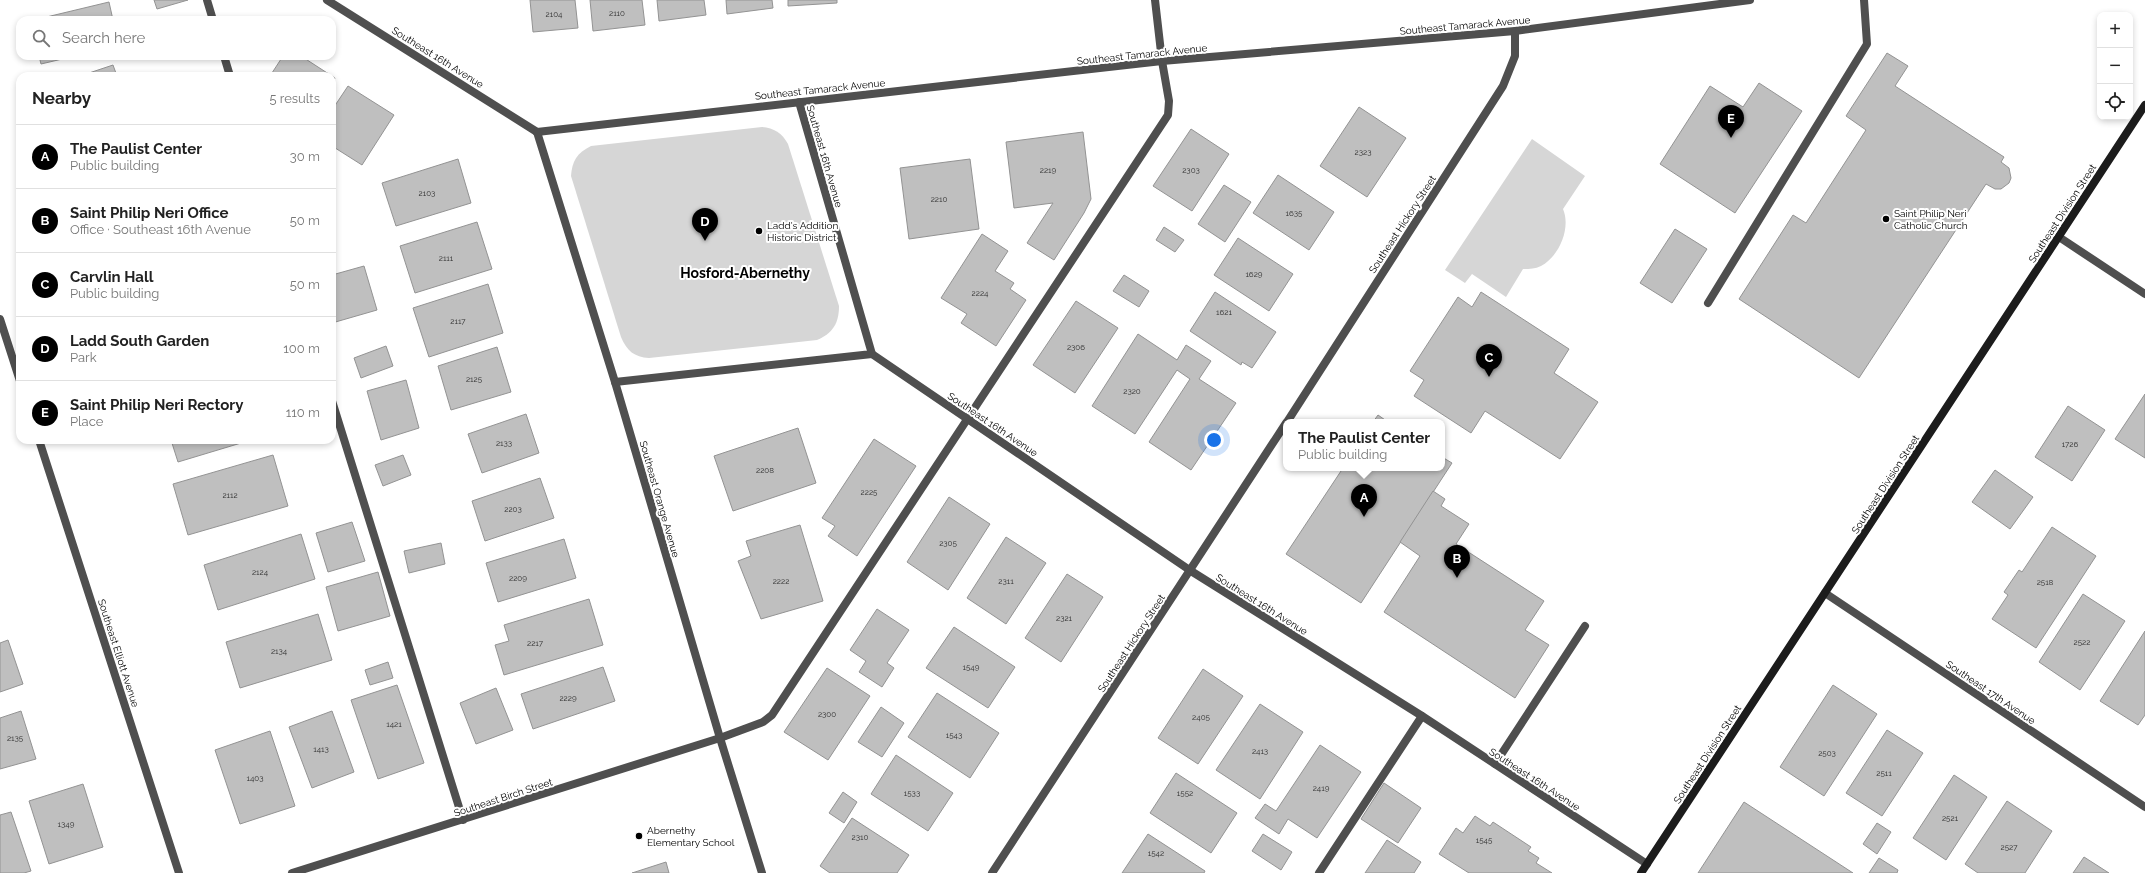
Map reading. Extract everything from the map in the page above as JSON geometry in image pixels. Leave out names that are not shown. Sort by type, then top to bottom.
[{"type":"main road","name":"Southeast Division Street","points":[[1641,873],[2145,105]]},
{"type":"street","points":[[207,0],[212,16]]},
{"type":"street","name":"Southeast 16th Avenue","points":[[327,0],[537,132]]},
{"type":"street","name":"Southeast Birch Street","points":[[292,873],[720,738],[763,722],[772,715],[969,419],[1168,115],[1169,101],[1162,61],[1155,0]]},
{"type":"street","name":"Southeast Tamarack Avenue","points":[[537,132],[1162,61],[1515,31],[1750,0]]},
{"type":"street","points":[[1708,303],[1867,44],[1864,0]]},
{"type":"street","name":"Southeast Hickory Street","points":[[1289,419],[1503,86],[1515,56],[1515,31]]},
{"type":"street","points":[[225,60],[229,72]]},
{"type":"street","name":"Southeast 16th Avenue","points":[[799,102],[872,354],[1191,571],[1422,716],[1647,864]]},
{"type":"street","name":"Southeast Orange Avenue","points":[[537,132],[615,382],[720,738],[762,873]]},
{"type":"street","points":[[2059,237],[2145,294]]},
{"type":"street","points":[[0,318],[16,368]]},
{"type":"street","points":[[615,382],[872,354]]},
{"type":"street","points":[[336,414],[463,820]]},
{"type":"street","name":"Southeast Hickory Street","points":[[992,873],[1191,571],[1283,428]]},
{"type":"street","name":"Southeast Elliott Avenue","points":[[40,444],[179,873]]},
{"type":"street","name":"Southeast 17th Avenue","points":[[1825,593],[2145,807]]},
{"type":"street","points":[[1495,764],[1586,626]]},
{"type":"street","points":[[1319,873],[1422,716]]},
{"type":"shaded area","points":[[762,127],[777,132],[788,144],[839,306],[838,318],[834,327],[831,331],[817,340],[649,358],[635,355],[629,350],[621,337],[571,176],[576,158],[591,146]]},
{"type":"shaded area","points":[[1532,139],[1585,176],[1563,209],[1566,224],[1565,232],[1554,255],[1541,266],[1523,269],[1506,297],[1472,274],[1465,283],[1445,270]]},
{"type":"building","points":[[154,0],[188,0],[157,9]]},
{"type":"building","points":[[530,0],[575,0],[578,28],[533,32]]},
{"type":"building","points":[[590,0],[642,0],[645,25],[593,31]]},
{"type":"building","points":[[657,0],[704,0],[706,15],[659,21]]},
{"type":"building","points":[[726,0],[772,0],[773,8],[727,14]]},
{"type":"building","points":[[788,0],[837,0],[837,3],[788,6]]},
{"type":"building","points":[[109,2],[112,16],[51,16]]},
{"type":"building","name":"Saint Philip Neri Catholic Church","points":[[1887,53],[1908,66],[1895,86],[2004,157],[2001,162],[2009,168],[2011,178],[2009,183],[2001,189],[1995,189],[1986,184],[1859,378],[1739,299],[1793,215],[1806,223],[1866,130],[1846,116]]},
{"type":"building","points":[[40,60],[58,60],[41,64]]},
{"type":"building","points":[[280,60],[307,60],[326,72],[273,72]]},
{"type":"building","points":[[113,65],[116,72],[92,72]]},
{"type":"building","points":[[1759,83],[1802,111],[1735,213],[1660,164],[1710,86],[1743,107]]},
{"type":"building","points":[[348,86],[394,115],[362,165],[336,149],[336,104]]},
{"type":"building","points":[[1359,107],[1406,138],[1367,197],[1320,166]]},
{"type":"building","points":[[1191,129],[1229,154],[1192,211],[1153,186]]},
{"type":"building","points":[[1083,132],[1091,199],[1084,213],[1054,260],[1027,243],[1053,203],[1014,208],[1006,142]]},
{"type":"building","points":[[458,159],[471,203],[396,226],[382,183]]},
{"type":"building","points":[[970,159],[979,229],[909,239],[900,168]]},
{"type":"building","points":[[1278,175],[1334,212],[1309,250],[1253,213]]},
{"type":"building","points":[[1224,185],[1251,202],[1225,242],[1198,224]]},
{"type":"building","points":[[477,222],[492,269],[415,293],[400,246]]},
{"type":"building","points":[[1164,227],[1184,240],[1175,252],[1156,240]]},
{"type":"building","points":[[1675,229],[1707,249],[1672,303],[1640,283]]},
{"type":"building","points":[[982,234],[1008,251],[995,271],[1014,283],[1010,289],[1026,300],[996,346],[961,323],[967,314],[941,298]]},
{"type":"building","points":[[1238,238],[1293,274],[1269,311],[1214,275]]},
{"type":"building","points":[[364,266],[377,310],[336,322],[336,274]]},
{"type":"building","points":[[1124,275],[1149,291],[1139,307],[1113,291]]},
{"type":"building","points":[[488,284],[503,333],[429,357],[413,308]]},
{"type":"building","points":[[1215,292],[1276,332],[1252,368],[1242,362],[1241,365],[1190,331]]},
{"type":"building","points":[[1481,292],[1569,349],[1554,373],[1598,402],[1560,459],[1485,411],[1471,433],[1414,396],[1424,380],[1410,371],[1458,297],[1472,307]]},
{"type":"building","points":[[1076,301],[1118,328],[1075,393],[1033,365]]},
{"type":"building","points":[[1138,334],[1177,360],[1186,345],[1211,361],[1199,379],[1236,403],[1191,470],[1149,442],[1190,379],[1177,370],[1135,434],[1092,406]]},
{"type":"building","points":[[386,346],[393,366],[361,378],[354,358]]},
{"type":"building","points":[[497,347],[511,392],[451,410],[438,366]]},
{"type":"building","points":[[406,380],[419,428],[381,440],[367,391]]},
{"type":"building","points":[[2145,394],[2145,458],[2115,439]]},
{"type":"building","points":[[2068,406],[2105,430],[2072,481],[2035,457]]},
{"type":"building","points":[[526,414],[539,453],[482,473],[468,434]]},
{"type":"building","points":[[1378,415],[1384,419],[1375,419]]},
{"type":"building","points":[[798,428],[816,483],[733,511],[714,456]]},
{"type":"building","points":[[874,439],[916,466],[857,556],[828,536],[835,526],[822,518]]},
{"type":"building","points":[[172,444],[238,444],[178,462]]},
{"type":"building","points":[[273,455],[288,506],[188,535],[173,484]]},
{"type":"building","points":[[403,455],[411,475],[383,486],[375,465]]},
{"type":"building","points":[[1445,459],[1452,463],[1361,603],[1286,554],[1341,471],[1445,471]]},
{"type":"building","points":[[1995,470],[2033,497],[2010,529],[1972,502]]},
{"type":"building","points":[[540,478],[554,518],[485,541],[472,501]]},
{"type":"building","points":[[1433,491],[1445,499],[1441,506],[1469,524],[1456,544],[1544,601],[1525,630],[1549,645],[1515,698],[1384,612],[1420,556],[1400,542]]},
{"type":"building","points":[[949,497],[990,524],[948,590],[907,562]]},
{"type":"building","points":[[352,522],[365,561],[328,572],[316,533]]},
{"type":"building","points":[[800,525],[823,601],[761,619],[738,561],[751,556],[746,541]]},
{"type":"building","points":[[2052,527],[2096,556],[2036,648],[1992,619],[2008,595],[2004,592],[2019,570],[2022,572]]},
{"type":"building","points":[[301,534],[315,579],[218,610],[204,565]]},
{"type":"building","points":[[1006,537],[1046,563],[1006,624],[967,598]]},
{"type":"building","points":[[564,539],[576,578],[498,602],[486,563]]},
{"type":"building","points":[[441,543],[445,564],[409,573],[404,551]]},
{"type":"building","points":[[378,572],[390,616],[338,631],[326,587]]},
{"type":"building","points":[[1067,574],[1103,597],[1061,662],[1025,638]]},
{"type":"building","points":[[2083,594],[2125,621],[2080,690],[2039,662]]},
{"type":"building","points":[[589,599],[603,645],[504,675],[495,645],[509,641],[504,625]]},
{"type":"building","points":[[877,609],[909,630],[887,663],[894,668],[882,687],[859,672],[866,661],[850,650]]},
{"type":"building","points":[[318,614],[332,660],[240,688],[226,642]]},
{"type":"building","points":[[954,627],[1015,667],[988,708],[926,668]]},
{"type":"building","points":[[2145,631],[2145,715],[2138,725],[2100,701]]},
{"type":"building","points":[[8,640],[23,684],[0,692],[0,643]]},
{"type":"building","points":[[388,662],[393,678],[370,685],[365,670]]},
{"type":"building","points":[[603,667],[615,701],[533,729],[521,694]]},
{"type":"building","points":[[827,668],[870,696],[828,760],[784,732]]},
{"type":"building","points":[[1203,669],[1243,696],[1198,764],[1158,738]]},
{"type":"building","points":[[397,685],[424,763],[378,779],[351,700]]},
{"type":"building","points":[[1833,685],[1877,714],[1824,796],[1780,767]]},
{"type":"building","points":[[496,688],[513,730],[476,744],[460,703]]},
{"type":"building","points":[[937,693],[999,733],[970,778],[908,737]]},
{"type":"building","points":[[1260,704],[1303,732],[1260,799],[1216,770]]},
{"type":"building","points":[[881,707],[904,723],[882,757],[858,742]]},
{"type":"building","points":[[21,711],[36,759],[0,769],[0,718]]},
{"type":"building","points":[[332,711],[354,772],[312,788],[289,727]]},
{"type":"building","points":[[1887,730],[1923,753],[1882,816],[1846,793]]},
{"type":"building","points":[[270,731],[295,806],[240,824],[215,750]]},
{"type":"building","points":[[1320,745],[1361,772],[1317,838],[1288,819],[1279,834],[1255,818],[1265,804],[1276,811]]},
{"type":"building","points":[[896,755],[953,793],[928,831],[871,794]]},
{"type":"building","points":[[1176,773],[1237,813],[1211,853],[1150,813]]},
{"type":"building","points":[[1954,775],[1987,797],[1946,860],[1913,838]]},
{"type":"building","points":[[1384,783],[1421,808],[1398,843],[1361,819]]},
{"type":"building","points":[[83,784],[103,847],[49,864],[29,801]]},
{"type":"building","points":[[843,792],[857,802],[844,823],[829,813]]},
{"type":"building","points":[[2007,801],[2052,831],[2025,873],[1978,873],[1965,864]]},
{"type":"building","points":[[1744,802],[1853,873],[1698,873]]},
{"type":"building","points":[[11,812],[31,871],[24,873],[0,873],[0,815]]},
{"type":"building","points":[[1475,816],[1490,826],[1493,822],[1531,847],[1528,851],[1539,858],[1536,863],[1552,873],[1469,873],[1439,854],[1456,828],[1463,833]]},
{"type":"building","points":[[852,818],[909,855],[897,873],[830,873],[820,866]]},
{"type":"building","points":[[1877,823],[1891,832],[1877,854],[1863,844]]},
{"type":"building","points":[[1148,834],[1205,871],[1204,873],[1122,873]]},
{"type":"building","points":[[1263,834],[1292,852],[1281,870],[1252,851]]},
{"type":"building","points":[[1387,840],[1421,862],[1414,873],[1365,873]]},
{"type":"building","points":[[2084,857],[2109,873],[2073,873]]},
{"type":"building","points":[[1879,858],[1898,870],[1897,873],[1869,873]]},
{"type":"building","points":[[666,862],[669,873],[632,873]]},
{"type":"place","name":"Saint Philip Neri Rectory","points":[[1731,138]]},
{"type":"place","name":"Saint Philip Neri Catholic Church","points":[[1886,219]]},
{"type":"place","name":"Ladd's Addition Historic District","points":[[759,231]]},
{"type":"place","name":"Ladd South Garden","points":[[705,241]]},
{"type":"place","name":"Carvlin Hall","points":[[1489,377]]},
{"type":"place","name":"The Paulist Center","points":[[1364,517]]},
{"type":"place","name":"Saint Philip Neri Office","points":[[1457,578]]},
{"type":"place","name":"Abernethy Elementary School","points":[[639,836]]},
{"type":"district","name":"Hosford-Abernethy","points":[[745,273]]}]
